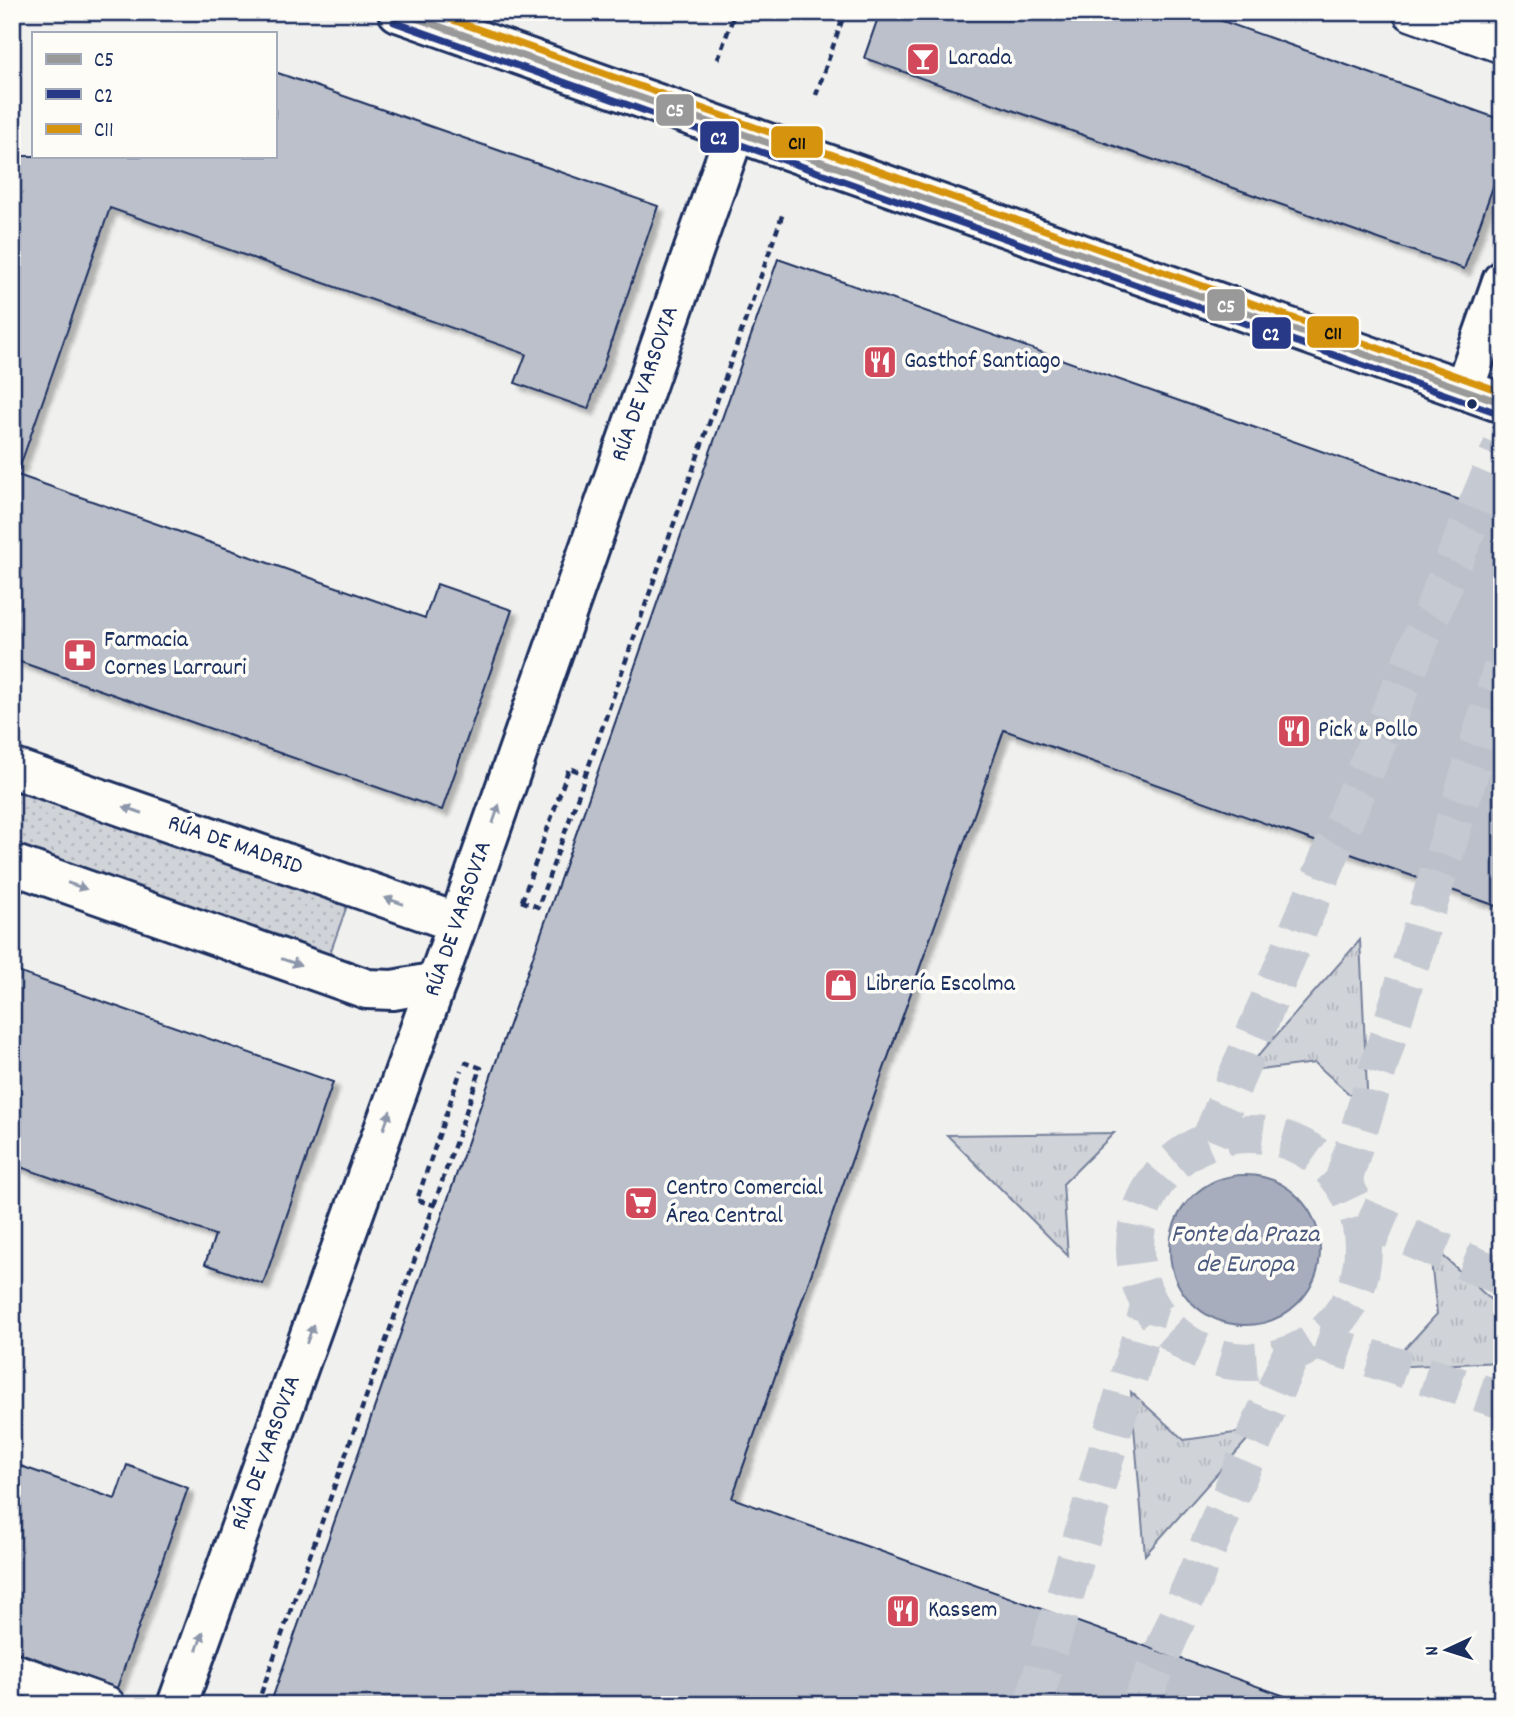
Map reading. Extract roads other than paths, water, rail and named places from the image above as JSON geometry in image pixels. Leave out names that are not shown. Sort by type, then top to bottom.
[{"type":"street","points":[[397,12],[1502,403]]},
{"type":"street","points":[[1412,12],[1502,44]]},
{"type":"street","name":"RÚA DE VARSOVIA","points":[[177,1705],[458,923],[734,132]]},
{"type":"street","points":[[1464,389],[1502,281]]},
{"type":"street","name":"RÚA DE MADRID","points":[[12,768],[458,923]]},
{"type":"street","points":[[12,864],[367,989],[393,990],[437,982]]},
{"type":"street","points":[[12,1672],[106,1705]]},
{"type":"water","name":"Fonte da Praza de Europa","points":[[1245,1175],[1274,1180],[1298,1197],[1315,1221],[1320,1250],[1315,1279],[1298,1303],[1274,1320],[1245,1325],[1216,1320],[1192,1303],[1175,1279],[1170,1250],[1175,1221],[1192,1197],[1216,1180]]},
{"type":"tunnel","points":[[1210,1140],[1502,446]]},
{"type":"tunnel","points":[[1343,1182],[1502,668]]},
{"type":"tunnel","points":[[1249,1134],[1271,1136],[1293,1143],[1312,1153],[1337,1176],[1358,1215],[1363,1248],[1361,1270],[1354,1292],[1344,1311],[1321,1336],[1282,1357],[1249,1362],[1227,1360],[1205,1353],[1186,1343],[1161,1320],[1140,1281],[1135,1248],[1137,1226],[1144,1204],[1154,1185],[1177,1160],[1216,1139],[1249,1134]]},
{"type":"tunnel","points":[[1358,1216],[1502,1277]]},
{"type":"tunnel","points":[[1033,1705],[1150,1304]]},
{"type":"tunnel","points":[[1316,1341],[1502,1400]]},
{"type":"tunnel","points":[[1140,1705],[1291,1354]]},
{"type":"place","name":"Larada","points":[[923,59]]},
{"type":"place","name":"Gasthof Santiago","points":[[880,362]]},
{"type":"place","name":"Farmacia Cornes Larrauri","points":[[80,655]]},
{"type":"place","name":"Pick & Pollo","points":[[1294,731]]},
{"type":"place","name":"Librería Escolma","points":[[841,985]]},
{"type":"place","name":"Centro Comercial Área Central","points":[[641,1203]]},
{"type":"place","name":"Kassem","points":[[903,1611]]}]
